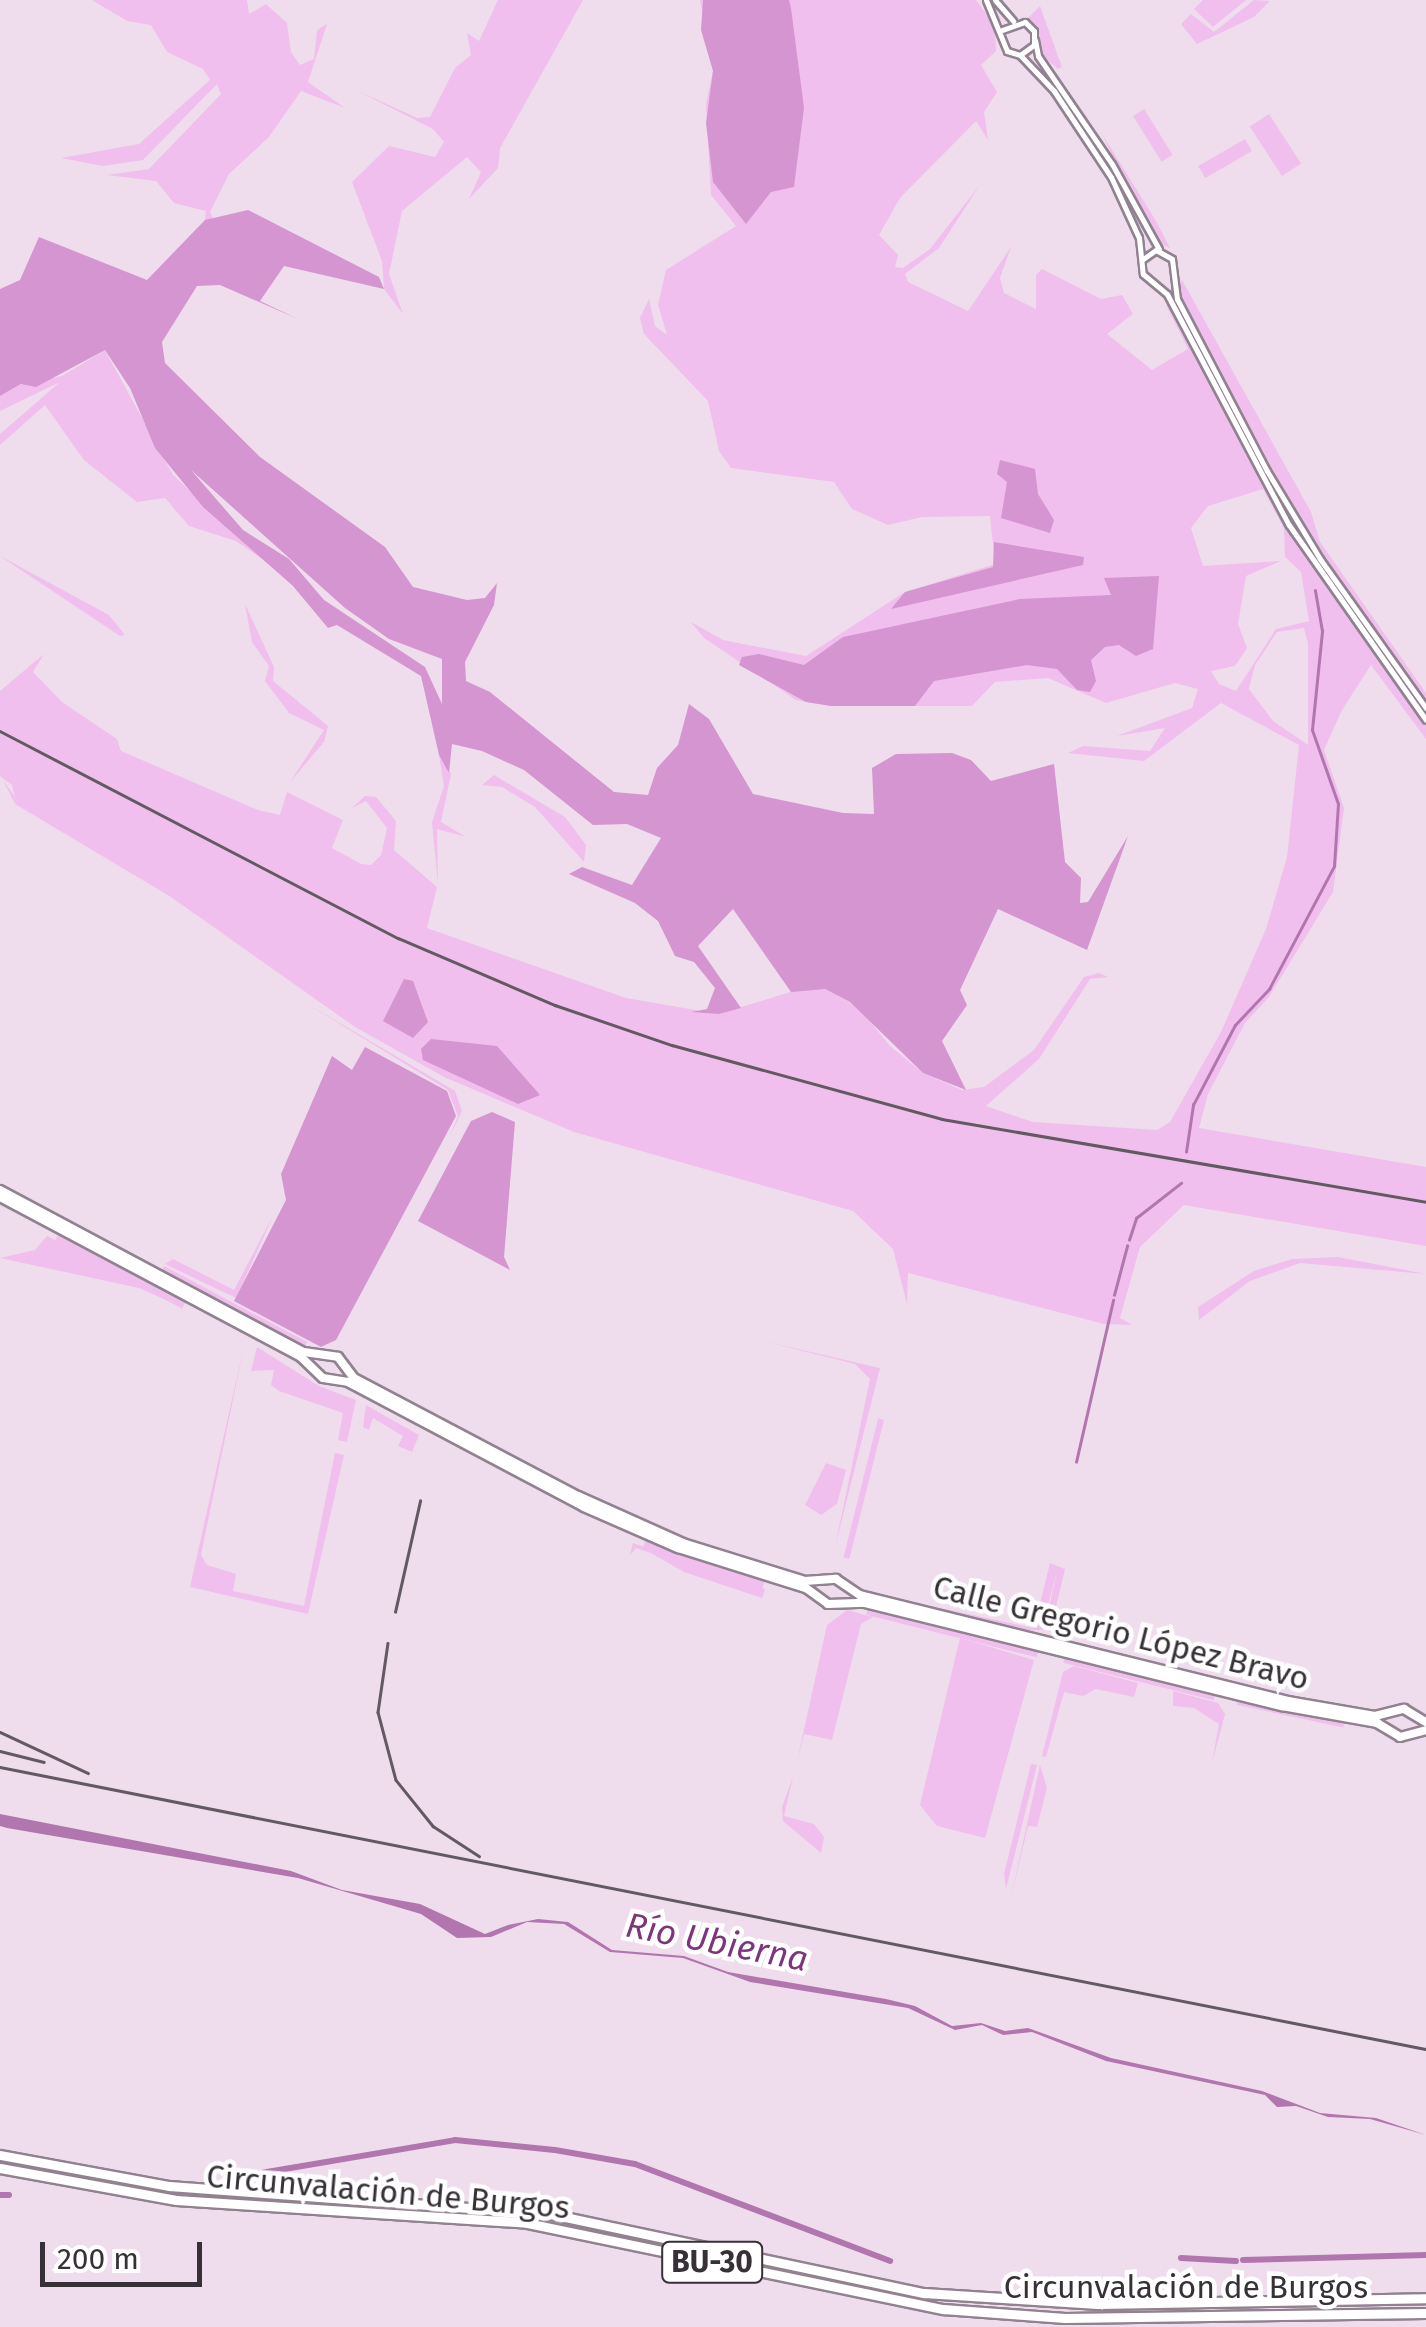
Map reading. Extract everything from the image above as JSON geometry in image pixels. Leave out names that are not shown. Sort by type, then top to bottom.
[{"type":"highway","name":"Circunvalación de Burgos","points":[[0,2155],[187,2188],[551,2214],[924,2293],[1098,2304],[1426,2298]]},
{"type":"highway","name":"Circunvalación de Burgos","points":[[0,2168],[176,2200],[527,2223],[836,2292],[954,2310],[1082,2318],[1426,2313]]},
{"type":"main road","points":[[0,1194],[324,1356],[338,1357],[344,1367],[631,1522],[742,1564],[808,1582],[826,1580],[820,1598],[620,1524],[338,1379],[323,1378],[318,1369],[0,1194]]},
{"type":"main road","points":[[318,1369],[324,1356]]},
{"type":"main road","points":[[338,1379],[344,1367]]},
{"type":"main road","name":"Calle Gregorio López Bravo","points":[[826,1580],[843,1584],[860,1595],[1284,1700],[1390,1715]]},
{"type":"main road","points":[[842,1600],[843,1584]]},
{"type":"main road","name":"Calle Gregorio López Bravo","points":[[820,1598],[831,1604],[842,1600],[1388,1727]]},
{"type":"main road","points":[[1404,1709],[1415,1717],[1426,1726],[1397,1736],[1388,1727],[1390,1715],[1404,1709]]},
{"type":"main road","points":[[1414,1732],[1415,1717]]},
{"type":"street","points":[[986,0],[1002,30],[1004,48],[1020,54],[1054,91],[1111,177],[1137,232],[1143,274],[1166,294],[1289,524],[1426,720]]},
{"type":"street","points":[[995,0],[1013,21],[1028,24],[1038,56],[1112,164],[1147,238],[1162,251],[1173,272],[1177,298],[1276,488],[1426,708]]},
{"type":"street","points":[[1002,30],[1013,21]]},
{"type":"street","points":[[1020,54],[1035,40]]},
{"type":"street","points":[[1142,262],[1162,251]]},
{"type":"street","points":[[1153,282],[1173,272]]},
{"type":"shaded area","points":[[92,0],[247,0],[249,14],[266,4],[287,23],[291,52],[300,65],[314,59],[317,30],[327,24],[308,82],[345,108],[301,91],[269,137],[229,174],[210,212],[214,220],[205,220],[206,211],[174,203],[156,181],[107,175],[149,169],[221,94],[217,84],[143,160],[103,166],[61,158],[139,144],[210,80],[203,69],[167,52],[151,25],[127,21]]},
{"type":"shaded area","points":[[498,0],[583,0],[500,148],[498,168],[469,199],[481,172],[467,157],[402,211],[389,274],[403,314],[384,289],[382,261],[352,182],[389,146],[435,157],[444,142],[433,129],[356,90],[417,118],[430,117],[455,68],[471,55],[467,33],[479,41]]},
{"type":"shaded area","points":[[700,0],[976,0],[995,26],[996,51],[981,65],[997,92],[984,112],[988,140],[976,121],[900,198],[879,235],[898,255],[895,267],[903,268],[930,249],[980,185],[939,248],[905,274],[908,282],[968,311],[1011,247],[1000,278],[1004,293],[1036,309],[1036,275],[1042,269],[1101,299],[1122,295],[1133,314],[1107,334],[1152,370],[1188,349],[1166,305],[1182,280],[1311,512],[1320,542],[1426,693],[1426,739],[1371,665],[1342,710],[1324,750],[1344,808],[1333,892],[1269,997],[1245,1023],[1208,1094],[1199,1128],[1426,1167],[1426,1246],[1184,1205],[1140,1247],[1120,1318],[1132,1325],[1104,1324],[908,1273],[907,1304],[893,1249],[853,1211],[574,1132],[444,1077],[355,1027],[171,897],[15,804],[3,780],[15,797],[12,785],[0,776],[0,691],[44,654],[33,672],[62,702],[117,739],[121,751],[258,810],[280,815],[287,792],[343,820],[332,848],[361,864],[371,865],[381,855],[387,828],[366,801],[352,808],[365,796],[376,797],[396,821],[394,850],[437,887],[427,928],[626,998],[719,1014],[800,989],[825,989],[858,1007],[890,1046],[923,1073],[962,1090],[984,1087],[1034,1050],[1084,977],[1099,973],[1108,977],[1090,979],[1039,1059],[986,1106],[1033,1122],[1157,1130],[1170,1122],[1221,1032],[1266,929],[1287,857],[1299,745],[1221,703],[1144,761],[1068,753],[1083,746],[1150,751],[1165,728],[1117,736],[1192,708],[1198,689],[1175,683],[1106,703],[1048,678],[995,682],[972,706],[831,706],[796,700],[704,638],[691,622],[723,640],[806,656],[905,592],[995,564],[990,516],[922,517],[888,525],[852,509],[834,482],[731,468],[719,451],[708,401],[644,334],[640,318],[649,299],[655,326],[667,335],[658,305],[666,270],[736,226],[711,195],[706,104],[713,71]],"holes":[[[1263,489],[1284,528],[1285,557],[1301,572],[1309,621],[1276,629],[1236,691],[1219,684],[1211,671],[1235,666],[1247,648],[1238,624],[1246,576],[1281,561],[1203,566],[1191,528],[1208,506]],[[1304,628],[1308,644],[1308,745],[1273,721],[1249,689],[1255,665],[1277,632]]]},
{"type":"shaded area","points":[[703,0],[789,0],[791,8],[804,108],[794,187],[771,192],[746,224],[713,182],[706,123],[713,71],[701,30]]},
{"type":"shaded area","points":[[1203,0],[1246,0],[1213,27],[1194,9]]},
{"type":"shaded area","points":[[1254,0],[1270,1],[1254,17],[1197,44],[1181,24],[1191,14],[1214,32]]},
{"type":"shaded area","points":[[1040,6],[1062,67],[1058,69],[1039,53],[1038,31],[1027,19]]},
{"type":"shaded area","points":[[1144,109],[1173,155],[1162,162],[1133,116]]},
{"type":"shaded area","points":[[1269,114],[1301,163],[1282,176],[1250,127]]},
{"type":"shaded area","points":[[1102,134],[1156,221],[1170,248],[1153,240]]},
{"type":"shaded area","points":[[1245,139],[1252,151],[1205,178],[1198,166]]},
{"type":"shaded area","points":[[248,210],[379,277],[384,289],[284,266],[260,301],[298,319],[220,285],[197,286],[162,342],[165,363],[260,457],[385,547],[413,587],[467,600],[485,598],[497,583],[494,605],[465,662],[466,681],[490,692],[614,792],[648,795],[657,768],[678,745],[689,704],[709,719],[753,794],[843,813],[874,814],[872,768],[896,754],[952,753],[971,760],[991,781],[1054,764],[1065,862],[1081,878],[1080,903],[1088,902],[1128,836],[1087,950],[998,909],[960,990],[967,1005],[942,1041],[966,1090],[923,1073],[850,1002],[825,989],[791,992],[733,909],[698,946],[741,1008],[719,1014],[691,1012],[707,1009],[715,988],[694,962],[675,956],[658,921],[635,903],[569,874],[582,867],[632,885],[661,838],[627,824],[593,825],[524,770],[482,751],[452,744],[449,773],[439,755],[421,676],[337,625],[328,628],[293,586],[203,507],[155,448],[130,388],[105,350],[36,387],[21,384],[0,396],[0,289],[20,280],[39,237],[147,280],[205,220]],"holes":[[[191,470],[345,608],[389,639],[442,659],[442,704],[425,667],[324,600],[289,559],[243,530]]]},
{"type":"shaded area","points":[[105,350],[173,475],[262,559],[236,541],[189,526],[165,498],[137,502],[84,460],[45,405],[0,445],[0,434],[60,382],[0,411],[0,396],[22,384],[62,376]]},
{"type":"shaded area","points":[[1000,460],[1035,469],[1038,494],[1054,520],[1050,533],[1001,518],[1007,482],[997,474]]},
{"type":"shaded area","points":[[994,542],[1084,557],[1083,565],[891,609],[905,592],[993,567]]},
{"type":"shaded area","points":[[0,556],[109,615],[125,635],[120,636]]},
{"type":"shaded area","points":[[1159,576],[1153,649],[1136,656],[1119,645],[1105,647],[1091,660],[1096,681],[1090,692],[1077,690],[1057,669],[1027,665],[934,681],[915,706],[831,706],[806,702],[739,665],[742,657],[759,654],[804,665],[843,637],[1020,599],[1111,595],[1104,578]]},
{"type":"shaded area","points":[[245,604],[274,667],[273,681],[328,726],[324,742],[290,782],[324,730],[289,713],[265,681],[269,666],[252,642]]},
{"type":"shaded area","points":[[439,755],[451,774],[441,822],[466,837],[437,829],[438,884],[432,822],[444,786]]},
{"type":"shaded area","points":[[494,775],[565,817],[586,845],[584,862],[535,807],[502,787],[482,785]]},
{"type":"shaded area","points":[[404,979],[413,981],[428,1022],[413,1038],[383,1021]]},
{"type":"shaded area","points":[[299,999],[455,1091],[462,1111],[450,1136],[458,1116],[448,1090]]},
{"type":"shaded area","points":[[431,1039],[497,1046],[540,1095],[518,1104],[423,1060],[421,1049]]},
{"type":"shaded area","points":[[365,1047],[447,1091],[456,1116],[336,1340],[321,1347],[234,1301],[286,1200],[281,1174],[332,1056],[352,1070]]},
{"type":"shaded area","points":[[492,1112],[515,1122],[504,1257],[510,1270],[418,1221],[471,1121]]},
{"type":"shaded area","points":[[274,1214],[236,1298],[165,1264],[173,1259],[234,1290]]},
{"type":"shaded area","points":[[59,1233],[186,1301],[182,1309],[55,1241]]},
{"type":"shaded area","points":[[47,1236],[184,1308],[139,1288],[0,1258],[35,1250]]},
{"type":"shaded area","points":[[1338,1257],[1426,1274],[1300,1263],[1250,1281],[1199,1320],[1198,1307],[1254,1271],[1292,1259]]},
{"type":"shaded area","points":[[164,1266],[307,1342],[304,1347],[161,1271]]},
{"type":"shaded area","points":[[763,1341],[880,1368],[835,1547],[870,1379],[855,1364]]},
{"type":"shaded area","points":[[244,1346],[201,1555],[207,1565],[236,1574],[233,1591],[304,1606],[335,1453],[344,1455],[308,1614],[190,1587]]},
{"type":"shaded area","points":[[257,1347],[319,1386],[356,1400],[347,1442],[338,1440],[343,1413],[279,1391],[271,1385],[274,1370],[251,1371]]},
{"type":"shaded area","points":[[366,1405],[419,1435],[412,1452],[398,1446],[403,1436],[373,1418],[369,1430],[363,1427]]},
{"type":"shaded area","points":[[878,1419],[884,1420],[849,1559],[844,1557]]},
{"type":"shaded area","points":[[826,1463],[846,1470],[837,1504],[821,1515],[805,1505]]},
{"type":"shaded area","points":[[646,1539],[765,1580],[762,1590],[642,1549]]},
{"type":"shaded area","points":[[633,1543],[765,1589],[762,1598],[684,1572],[636,1548],[630,1555]]},
{"type":"shaded area","points":[[1050,1563],[1065,1569],[1054,1615],[1042,1630],[1020,1631],[931,1606],[1033,1628],[1046,1621],[1057,1571],[1044,1620],[1035,1624]]},
{"type":"shaded area","points":[[868,1607],[1039,1650],[1037,1657],[866,1615]]},
{"type":"shaded area","points":[[847,1610],[873,1617],[861,1624],[832,1740],[804,1734],[796,1766],[827,1625]]},
{"type":"shaded area","points":[[960,1638],[1034,1660],[985,1838],[937,1826],[920,1805]]},
{"type":"shaded area","points":[[1065,1656],[1215,1693],[1214,1700],[1063,1663]]},
{"type":"shaded area","points":[[1074,1666],[1138,1683],[1134,1697],[1096,1689],[1083,1696],[1064,1692],[1046,1757],[1042,1756],[1063,1672]]},
{"type":"shaded area","points":[[1173,1691],[1218,1703],[1225,1714],[1212,1763],[1219,1724],[1194,1708],[1173,1706]]},
{"type":"shaded area","points":[[1238,1699],[1345,1722],[1343,1728],[1237,1705]]},
{"type":"shaded area","points":[[1031,1764],[1037,1765],[1006,1889],[1004,1874]]},
{"type":"shaded area","points":[[1040,1765],[1047,1788],[1037,1827],[1028,1826],[1010,1902]]},
{"type":"shaded area","points":[[793,1777],[784,1816],[814,1824],[824,1837],[821,1853],[783,1821],[782,1807]]},
{"type":"shaded area","points":[[0,1814],[291,1871],[342,1890],[420,1904],[485,1934],[508,1925],[538,1919],[568,1922],[612,1950],[684,1956],[728,1972],[886,1999],[915,2006],[952,2026],[981,2023],[1005,2031],[1028,2028],[1111,2058],[1262,2091],[1320,2113],[1376,2118],[1426,2135],[1370,2119],[1328,2117],[1296,2106],[1277,2107],[1265,2095],[1106,2061],[1032,2032],[1003,2035],[982,2025],[955,2030],[908,2008],[750,1982],[683,1958],[610,1952],[564,1924],[527,1922],[491,1937],[457,1938],[421,1914],[298,1878],[7,1828],[0,1826]]},
{"type":"waterway","points":[[1186,1152],[1193,1105],[1235,1025],[1269,989],[1334,866],[1338,804],[1312,730],[1322,631],[1315,591]]},
{"type":"waterway","points":[[1129,1240],[1136,1218],[1181,1183]]},
{"type":"waterway","points":[[1114,1295],[1127,1246]]},
{"type":"waterway","points":[[1076,1462],[1113,1300]]},
{"type":"waterway","points":[[255,2174],[455,2140],[555,2150],[635,2164],[890,2261]]},
{"type":"waterway","points":[[0,2195],[9,2195]]},
{"type":"waterway","points":[[1243,2260],[1426,2255]]},
{"type":"waterway","points":[[1181,2258],[1236,2261]]},
{"type":"railway","points":[[0,731],[398,938],[555,1005],[672,1045],[942,1119],[1426,1202]]},
{"type":"railway","points":[[395,1612],[420,1501]]},
{"type":"railway","points":[[388,1643],[378,1712],[396,1780],[433,1826],[479,1856]]},
{"type":"railway","points":[[0,1732],[88,1773]]},
{"type":"railway","points":[[0,1751],[44,1762]]},
{"type":"railway","points":[[0,1767],[1426,2049]]},
{"type":"water label","name":"Río Ubierna","points":[[717,1942]]}]
